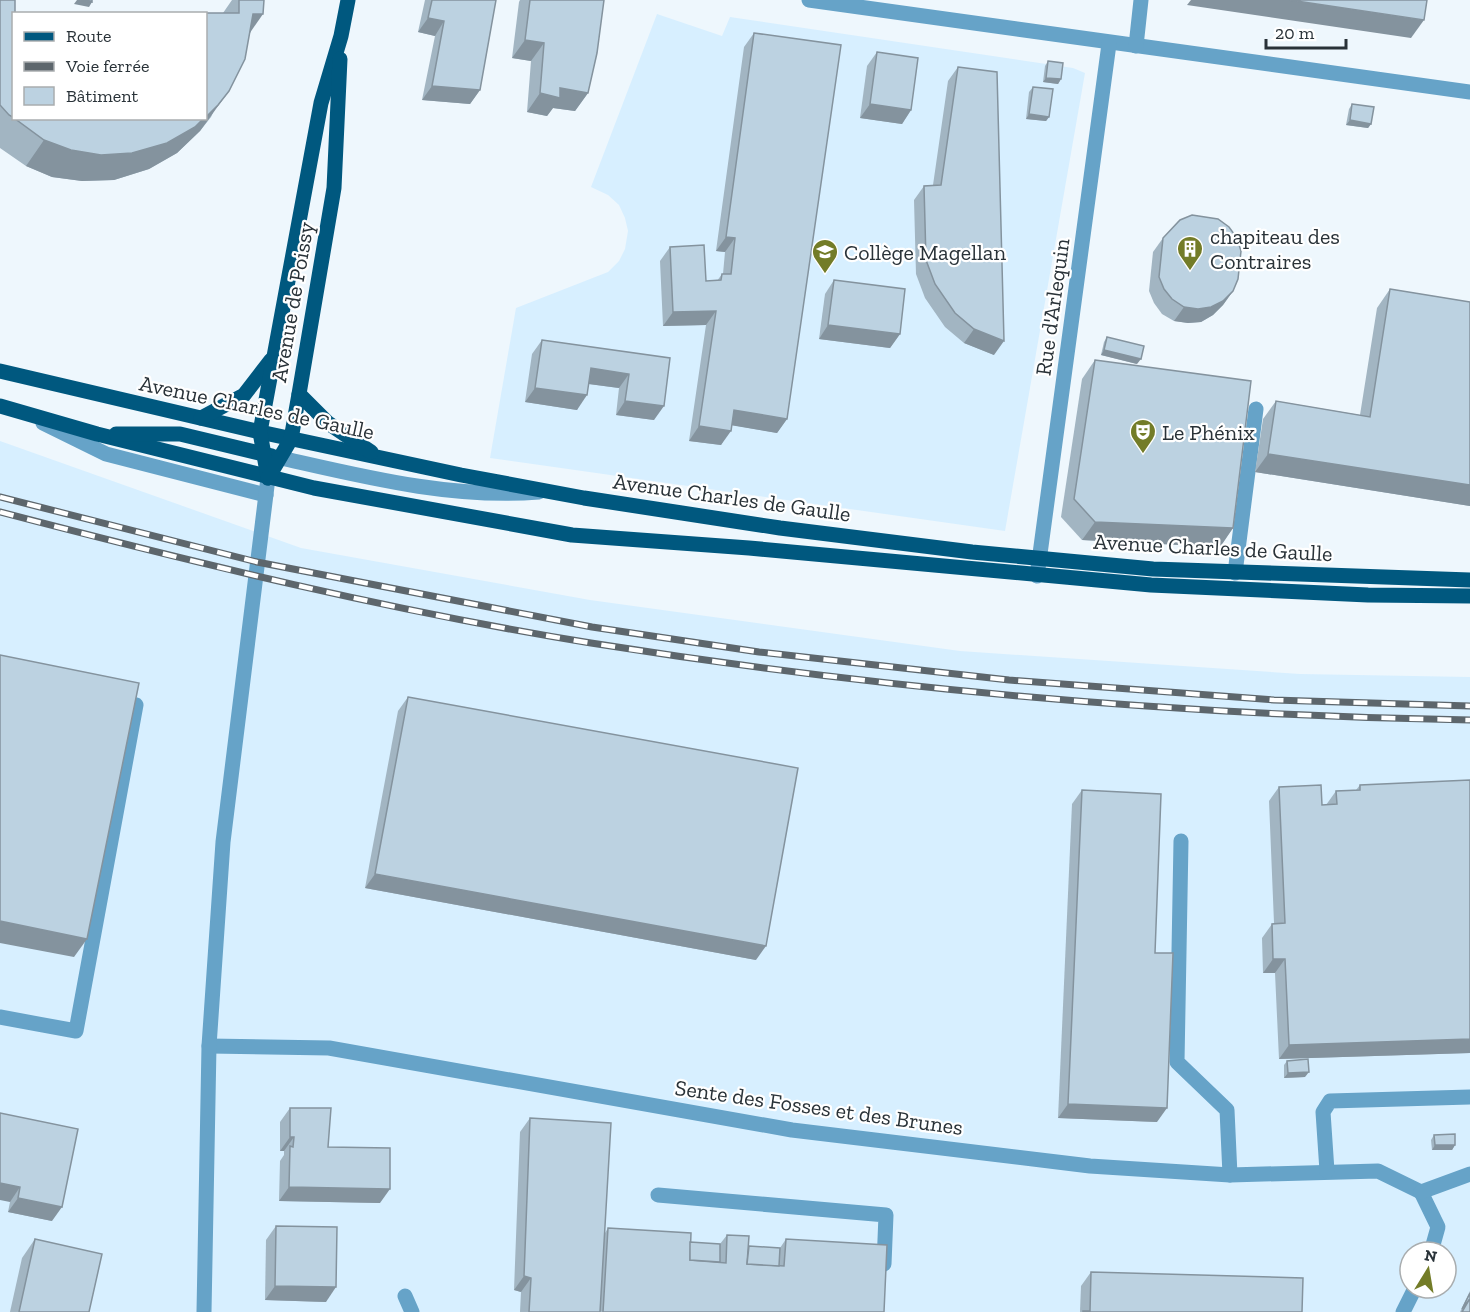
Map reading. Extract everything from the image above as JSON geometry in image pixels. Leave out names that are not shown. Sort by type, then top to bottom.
[{"type":"main road","name":"Avenue de Poissy","points":[[268,478],[260,432],[321,103],[341,36],[348,0]]},
{"type":"main road","name":"Avenue de Poissy","points":[[268,478],[291,440],[334,188],[341,36]]},
{"type":"main road","points":[[201,418],[244,395],[274,355]]},
{"type":"main road","name":"Avenue Charles de Gaulle","points":[[0,371],[291,440],[545,491],[780,528],[1038,559],[1235,573],[1470,580]]},
{"type":"main road","points":[[299,394],[328,423],[379,456]]},
{"type":"main road","name":"Avenue Charles de Gaulle","points":[[0,406],[97,434],[268,478],[445,514],[572,535],[749,548],[1037,576],[1283,592],[1470,596]]},
{"type":"main road","points":[[97,434],[180,434],[281,458]]},
{"type":"street","points":[[809,0],[1109,44],[1470,92]]},
{"type":"street","points":[[1136,46],[1140,6]]},
{"type":"street","name":"Rue d'Arlequin","points":[[1037,576],[1090,201],[1109,44]]},
{"type":"street","points":[[1235,573],[1256,409]]},
{"type":"street","points":[[19,411],[106,454],[266,495]]},
{"type":"street","points":[[281,458],[451,490],[487,494],[545,491]]},
{"type":"street","points":[[204,1312],[209,1046],[224,842],[268,478]]},
{"type":"street","points":[[0,1017],[76,1031],[136,705]]},
{"type":"street","points":[[1181,841],[1177,1062],[1227,1110],[1230,1175]]},
{"type":"street","name":"Sente des Fosses et des Brunes","points":[[209,1046],[329,1048],[792,1130],[1090,1167],[1230,1175],[1378,1171],[1421,1192]]},
{"type":"street","points":[[1327,1171],[1323,1112],[1330,1101],[1470,1097]]},
{"type":"street","points":[[1434,1240],[1438,1227],[1421,1192],[1470,1174]]},
{"type":"street","points":[[658,1195],[886,1215],[883,1280]]},
{"type":"street","points":[[405,1296],[412,1312]]},
{"type":"shaded area","name":"Collège Magellan","points":[[657,14],[722,36],[730,17],[1073,68],[1085,73],[1005,531],[490,458],[516,308],[608,272],[619,261],[625,249],[628,231],[619,205],[608,195],[591,187]]},
{"type":"shaded area","points":[[0,441],[301,548],[590,600],[960,651],[1300,674],[1470,677],[1470,1312],[0,1312]]},
{"type":"building","points":[[0,0],[15,0],[15,12],[12,12],[12,117],[0,105]]},
{"type":"building","points":[[239,0],[264,0],[263,14],[253,14],[245,59],[229,91],[207,116],[207,13],[239,13]]},
{"type":"building","points":[[432,0],[496,0],[480,90],[432,86],[444,21],[428,18]]},
{"type":"building","points":[[530,0],[604,0],[597,53],[588,93],[560,88],[560,98],[540,93],[544,43],[525,40]]},
{"type":"building","points":[[1290,0],[1427,0],[1424,20]]},
{"type":"building","points":[[754,33],[841,45],[787,419],[734,410],[731,431],[699,426],[716,311],[673,312],[670,247],[704,245],[706,281],[721,280],[722,274],[731,274],[735,238],[726,237]]},
{"type":"building","points":[[877,52],[918,58],[911,110],[870,104]]},
{"type":"building","points":[[1048,61],[1063,63],[1061,79],[1046,78]]},
{"type":"building","points":[[958,67],[997,72],[1004,341],[974,329],[955,313],[935,284],[926,260],[924,186],[941,185]]},
{"type":"building","points":[[1033,87],[1053,89],[1049,117],[1029,114]]},
{"type":"building","points":[[1352,104],[1374,107],[1371,124],[1350,120]]},
{"type":"building","points":[[17,120],[202,120],[195,127],[167,143],[132,153],[101,155],[71,150],[44,140]]},
{"type":"building","name":"chapiteau des Contraires","points":[[1192,215],[1218,219],[1229,227],[1237,238],[1241,251],[1238,279],[1233,291],[1223,301],[1211,307],[1198,309],[1184,307],[1172,299],[1164,289],[1159,277],[1163,238],[1180,220]]},
{"type":"building","points":[[834,280],[905,289],[900,334],[828,325]]},
{"type":"building","points":[[1390,289],[1470,302],[1470,485],[1268,454],[1276,401],[1370,417]]},
{"type":"building","points":[[1107,337],[1144,346],[1141,359],[1104,350]]},
{"type":"building","points":[[542,340],[670,358],[664,406],[625,401],[629,374],[591,368],[587,395],[535,388]]},
{"type":"building","points":[[1095,360],[1251,381],[1233,528],[1095,522],[1074,499]]},
{"type":"building","points":[[0,655],[139,683],[87,939],[0,921]]},
{"type":"building","points":[[408,697],[798,768],[766,946],[375,874]]},
{"type":"building","points":[[1470,780],[1470,1039],[1289,1045],[1285,959],[1273,959],[1272,924],[1285,923],[1279,787],[1321,785],[1322,805],[1337,804],[1336,791],[1360,790],[1360,785]]},
{"type":"building","points":[[1082,790],[1161,794],[1155,953],[1173,953],[1167,1108],[1068,1104]]},
{"type":"building","points":[[1308,1059],[1309,1072],[1288,1073],[1287,1061]]},
{"type":"building","points":[[290,1108],[331,1108],[328,1147],[390,1148],[390,1189],[289,1187],[290,1146],[293,1147],[294,1137],[290,1137]]},
{"type":"building","points":[[0,1113],[78,1129],[62,1207],[18,1198],[20,1187],[0,1183]]},
{"type":"building","points":[[530,1118],[611,1123],[600,1312],[529,1312],[531,1278],[524,1276]]},
{"type":"building","points":[[1455,1134],[1455,1145],[1435,1145],[1434,1135]]},
{"type":"building","points":[[276,1226],[337,1227],[336,1287],[275,1286]]},
{"type":"building","points":[[608,1228],[691,1233],[690,1260],[726,1263],[727,1235],[749,1236],[747,1264],[784,1266],[786,1239],[887,1245],[884,1312],[603,1312]]},
{"type":"building","points":[[35,1239],[102,1254],[89,1312],[19,1312]]},
{"type":"building","points":[[690,1242],[720,1244],[720,1262],[690,1260]]},
{"type":"building","points":[[749,1246],[780,1248],[779,1266],[747,1264]]},
{"type":"building","points":[[1091,1272],[1303,1278],[1302,1312],[1083,1312],[1090,1311]]},
{"type":"building","points":[[1470,1293],[1470,1300],[1462,1309]]},
{"type":"building","points":[[1469,1300],[1470,1312],[1462,1312]]},
{"type":"railway","points":[[0,497],[257,562],[592,627],[759,652],[1009,680],[1274,700],[1470,706]]},
{"type":"railway","points":[[0,512],[294,585],[368,601],[516,630],[700,659],[919,686],[1139,706],[1470,720]]},
{"type":"place","name":"chapiteau des Contraires","points":[[1190,272]]},
{"type":"place","name":"Collège Magellan","points":[[825,275]]},
{"type":"place","name":"Le Phénix","points":[[1143,455]]}]
